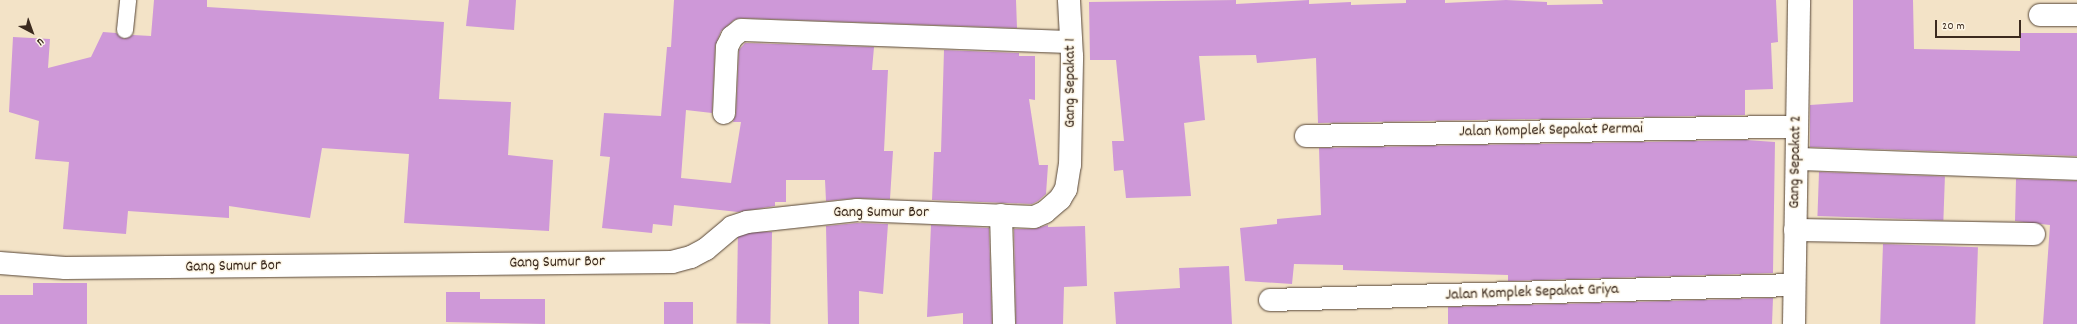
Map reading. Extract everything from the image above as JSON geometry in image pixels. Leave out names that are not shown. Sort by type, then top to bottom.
[{"type":"street","name":"Gang Sepakat 1","points":[[1069,0],[1071,42],[1070,165]]},
{"type":"street","name":"Gang Sepakat 2","points":[[1794,324],[1799,0]]},
{"type":"street","points":[[2040,15],[2077,15]]},
{"type":"street","points":[[724,113],[727,47],[732,37],[741,30],[1071,42]]},
{"type":"street","name":"Jalan Komplek Sepakat Permai","points":[[1306,136],[1797,127]]},
{"type":"street","points":[[1797,159],[2077,169]]},
{"type":"street","name":"Gang Sumur Bor","points":[[0,263],[73,268],[672,262],[691,257],[706,249],[732,227],[747,222],[857,210],[1034,216],[1050,209],[1066,189],[1070,165]]},
{"type":"street","points":[[1002,215],[1004,324]]},
{"type":"street","points":[[1795,230],[2034,234]]},
{"type":"street","name":"Jalan Komplek Sepakat Griya","points":[[1270,300],[1794,285]]},
{"type":"lane","points":[[125,30],[128,0]]},
{"type":"building","points":[[154,0],[207,0],[207,7],[444,22],[439,99],[511,102],[508,155],[553,160],[549,231],[404,223],[409,154],[322,148],[310,218],[229,206],[229,218],[128,211],[126,234],[63,229],[69,162],[35,159],[39,121],[9,112],[13,37],[50,39],[48,68],[91,57],[103,32],[116,33],[124,39],[133,35],[151,36]]},
{"type":"building","points":[[469,0],[516,0],[514,30],[466,26]]},
{"type":"building","points":[[674,0],[1016,0],[1017,28],[741,18],[734,20],[721,31],[715,46],[712,113],[686,110],[681,178],[731,183],[741,122],[733,122],[736,114],[739,50],[745,43],[874,47],[872,70],[888,70],[884,151],[893,151],[890,199],[857,198],[826,201],[825,180],[786,180],[786,202],[775,202],[775,206],[738,212],[674,205],[672,226],[653,224],[652,233],[602,228],[610,157],[600,156],[604,113],[661,116],[667,47],[671,47]]},
{"type":"building","points":[[1236,0],[1236,4],[1309,0],[1309,4],[1351,2],[1351,5],[1406,3],[1406,0],[1445,0],[1445,3],[1506,0],[1547,2],[1547,5],[1603,4],[1602,0],[1776,0],[1778,42],[1771,43],[1773,89],[1745,90],[1745,115],[1318,123],[1316,58],[1257,63],[1256,55],[1199,56],[1205,120],[1184,123],[1191,196],[1126,198],[1123,170],[1114,171],[1112,141],[1124,141],[1116,60],[1090,60],[1089,2]]},
{"type":"building","points":[[1853,0],[1913,0],[1914,49],[2020,51],[2020,33],[2077,33],[2077,156],[1810,147],[1810,105],[1853,102]]},
{"type":"building","points":[[944,50],[1019,53],[1019,56],[1035,56],[1035,100],[1029,99],[1039,165],[1048,165],[1046,194],[1038,201],[1032,204],[932,200],[934,152],[941,152]]},
{"type":"building","points":[[1746,140],[1775,142],[1773,273],[1508,281],[1508,275],[1343,270],[1343,265],[1294,264],[1292,284],[1245,281],[1240,228],[1277,224],[1277,219],[1321,215],[1319,148]]},
{"type":"building","points":[[1819,172],[1945,176],[1943,220],[1817,216]]},
{"type":"building","points":[[2016,179],[2077,181],[2077,324],[2043,324],[2050,225],[2015,221]]},
{"type":"building","points":[[857,223],[888,224],[883,294],[859,291],[859,324],[828,324],[826,226]]},
{"type":"building","points":[[931,225],[989,228],[992,324],[963,324],[963,313],[927,317]]},
{"type":"building","points":[[1048,225],[1048,227],[1085,226],[1087,286],[1064,287],[1063,324],[1016,324],[1014,229],[1034,229]]},
{"type":"building","points":[[738,231],[772,232],[770,324],[736,323]]},
{"type":"building","points":[[1883,244],[1978,247],[1975,324],[1880,324]]},
{"type":"building","points":[[1229,266],[1232,324],[1116,324],[1114,292],[1180,288],[1179,268]]},
{"type":"building","points":[[33,283],[87,283],[87,324],[0,324],[0,295],[33,295]]},
{"type":"building","points":[[446,292],[480,292],[480,299],[545,299],[545,324],[446,322]]},
{"type":"building","points":[[1773,298],[1772,324],[1448,324],[1448,307]]},
{"type":"building","points":[[664,302],[693,302],[693,324],[664,324]]}]
